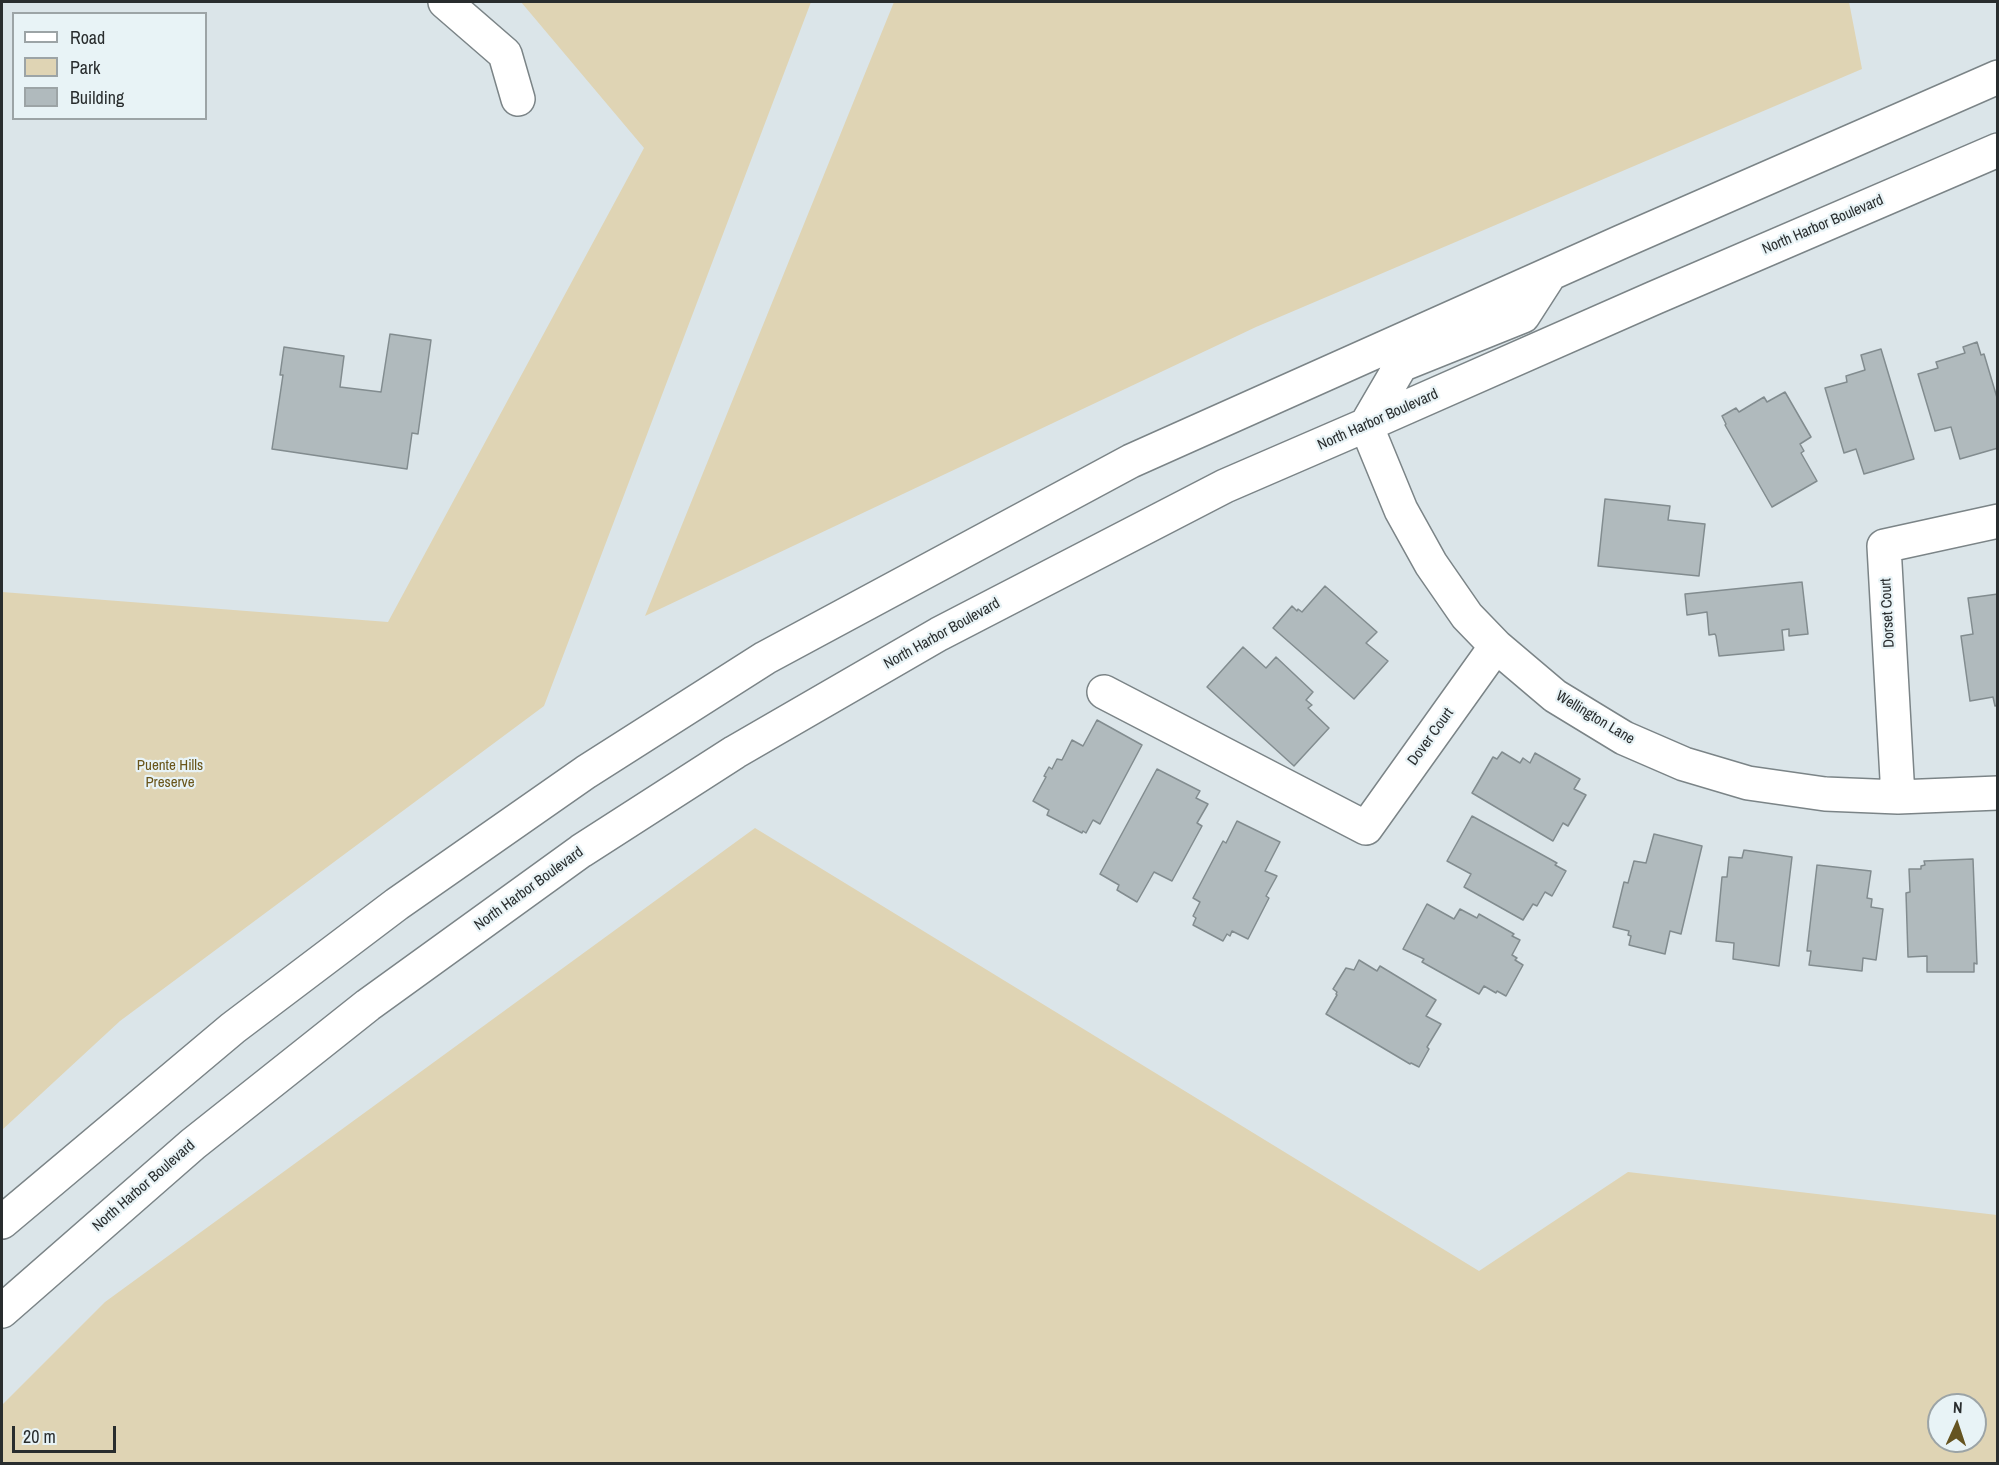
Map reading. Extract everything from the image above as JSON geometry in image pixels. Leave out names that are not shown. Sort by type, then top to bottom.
[{"type":"main road","points":[[445,2],[505,54],[518,99]]},
{"type":"main road","points":[[2,1222],[233,1028],[397,904],[586,772],[765,658],[1131,461],[1998,77]]},
{"type":"main road","name":"North Harbor Boulevard","points":[[2,1311],[193,1144],[368,1005],[591,844],[735,752],[939,634],[1225,486],[1998,150]]},
{"type":"main road","points":[[1366,425],[1401,365],[1523,316],[1550,274]]},
{"type":"main road","name":"Wellington Lane","points":[[1366,425],[1401,510],[1431,564],[1467,616],[1496,646],[1555,696],[1624,738],[1684,764],[1748,783],[1825,794],[1898,797],[1998,793]]},
{"type":"main road","name":"Dorset Court","points":[[1898,797],[1884,546],[1998,522]]},
{"type":"main road","name":"Dover Court","points":[[1104,692],[1366,828],[1496,646]]},
{"type":"green space","name":"Puente Hills Preserve","points":[[521,2],[811,2],[544,706],[120,1021],[2,1130],[2,592],[388,622],[644,148]]},
{"type":"green space","points":[[894,2],[1849,2],[1862,69],[1256,327],[645,616]]},
{"type":"green space","points":[[755,828],[1479,1271],[1628,1172],[1997,1215],[1997,1463],[2,1463],[2,1405],[105,1302]]},
{"type":"building","points":[[390,334],[431,340],[418,434],[412,433],[407,469],[272,449],[283,375],[280,375],[284,347],[344,356],[340,387],[381,392]]},
{"type":"building","points":[[1977,342],[1981,355],[1984,354],[1998,401],[1998,448],[1960,459],[1951,427],[1935,431],[1918,374],[1938,368],[1936,362],[1965,353],[1963,347]]},
{"type":"building","points":[[1881,349],[1914,459],[1864,474],[1856,449],[1844,453],[1825,388],[1847,382],[1846,376],[1865,370],[1861,355]]},
{"type":"building","points":[[1785,392],[1811,437],[1800,444],[1804,451],[1801,453],[1817,481],[1772,507],[1722,416],[1736,408],[1739,412],[1764,397],[1767,402]]},
{"type":"building","points":[[1605,499],[1670,506],[1668,520],[1705,524],[1699,576],[1598,566]]},
{"type":"building","points":[[1802,582],[1808,634],[1789,636],[1789,629],[1782,630],[1784,650],[1719,656],[1716,636],[1715,634],[1709,635],[1707,612],[1687,615],[1685,594]]},
{"type":"building","points":[[1325,586],[1377,632],[1366,643],[1388,661],[1354,699],[1273,628],[1292,606],[1302,612]]},
{"type":"building","points":[[1998,594],[1998,705],[1995,706],[1993,697],[1970,701],[1961,636],[1973,634],[1968,598]]},
{"type":"building","points":[[1243,647],[1266,668],[1276,657],[1313,692],[1306,700],[1312,705],[1308,708],[1329,728],[1294,766],[1207,687]]},
{"type":"building","points":[[1097,720],[1142,745],[1100,824],[1093,820],[1086,833],[1083,831],[1082,833],[1047,815],[1049,810],[1033,801],[1049,767],[1052,769],[1057,759],[1062,760],[1072,740],[1083,746]]},
{"type":"building","points":[[1502,752],[1520,763],[1523,758],[1530,763],[1535,753],[1580,779],[1574,789],[1586,795],[1568,826],[1563,823],[1553,841],[1472,793],[1493,757],[1497,759]]},
{"type":"building","points":[[1157,769],[1200,791],[1196,798],[1208,804],[1197,823],[1202,826],[1172,881],[1154,872],[1137,902],[1117,890],[1119,885],[1100,874]]},
{"type":"building","points":[[1472,816],[1557,863],[1555,865],[1566,871],[1552,896],[1545,892],[1537,906],[1533,904],[1523,920],[1464,887],[1471,874],[1447,861]]},
{"type":"building","points":[[1237,821],[1280,842],[1265,871],[1277,876],[1266,896],[1269,898],[1248,939],[1232,931],[1230,936],[1227,934],[1223,941],[1193,925],[1196,918],[1193,916],[1200,902],[1193,898],[1223,841],[1226,843]]},
{"type":"building","points":[[1654,834],[1702,846],[1681,934],[1670,931],[1665,954],[1629,945],[1631,936],[1628,935],[1629,931],[1613,927],[1624,882],[1628,883],[1634,861],[1646,863]]},
{"type":"building","points":[[1744,850],[1792,857],[1779,966],[1733,959],[1734,943],[1716,941],[1722,877],[1727,877],[1729,857],[1742,858]]},
{"type":"building","points":[[1973,859],[1977,964],[1974,963],[1974,972],[1927,972],[1927,956],[1908,957],[1906,893],[1910,892],[1909,869],[1921,869],[1921,866],[1925,865],[1924,861]]},
{"type":"building","points":[[1817,865],[1871,871],[1867,898],[1872,899],[1871,907],[1883,909],[1876,960],[1863,958],[1862,971],[1809,965],[1811,951],[1807,951]]},
{"type":"building","points":[[1427,904],[1454,919],[1460,909],[1477,918],[1479,914],[1514,934],[1512,936],[1520,940],[1512,955],[1523,965],[1506,996],[1484,986],[1479,994],[1422,962],[1424,959],[1403,949]]},
{"type":"building","points":[[1359,960],[1377,971],[1380,966],[1436,1000],[1426,1016],[1441,1024],[1427,1047],[1429,1049],[1419,1067],[1410,1064],[1326,1014],[1337,995],[1333,989],[1346,968],[1354,970]]}]
